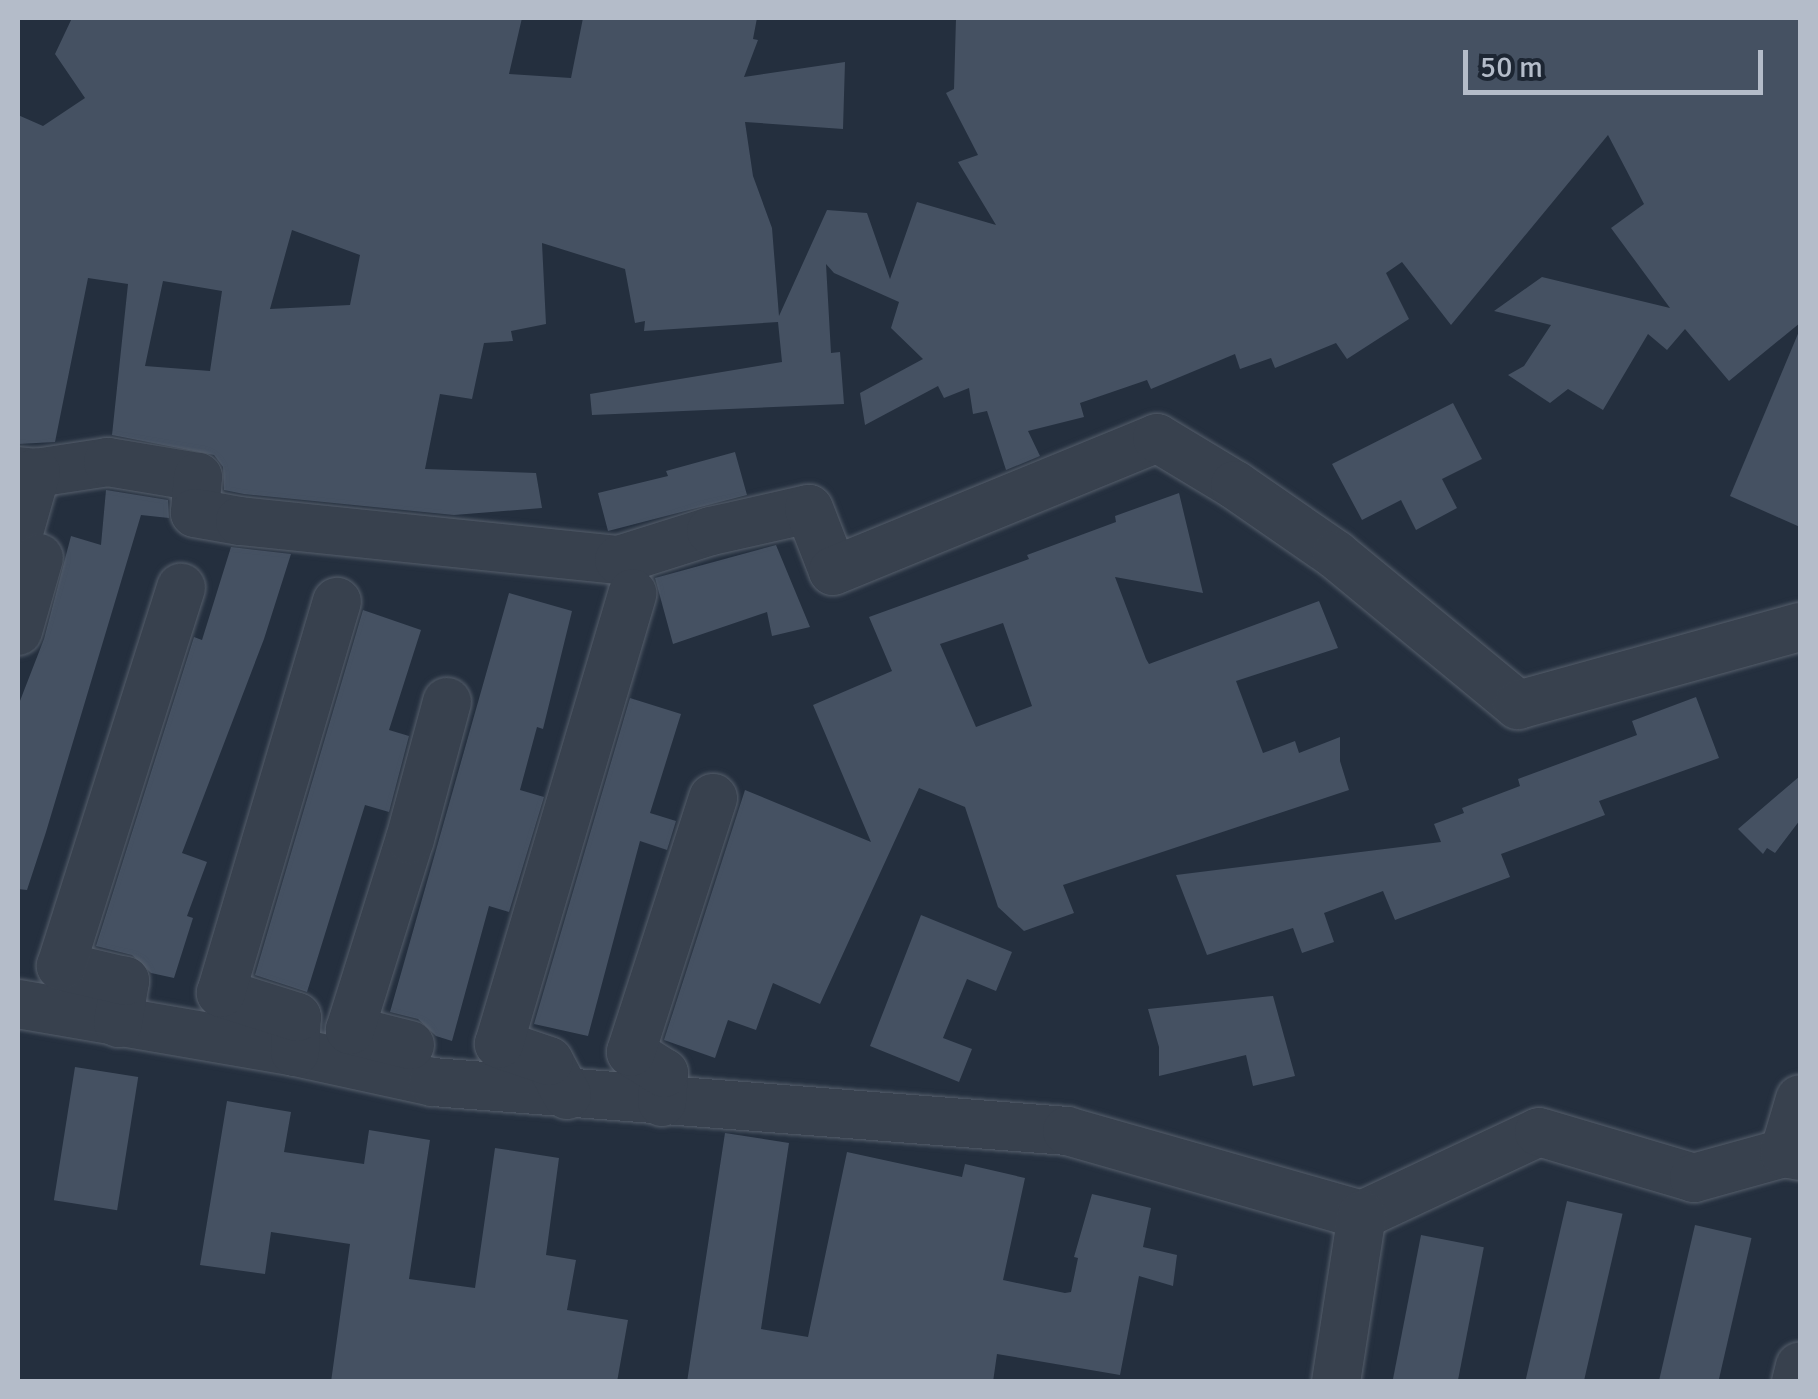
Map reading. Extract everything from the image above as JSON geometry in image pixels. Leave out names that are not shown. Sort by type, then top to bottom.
[{"type":"street","points":[[18,631],[28,547],[27,472],[108,462],[198,478],[196,512],[240,521],[619,560],[711,531],[809,509],[833,571],[1157,438],[1235,485],[1336,556],[1518,705],[1800,627]]},
{"type":"street","points":[[118,1023],[126,980],[61,966],[181,588]]},
{"type":"street","points":[[567,1094],[549,1061],[499,1044],[633,593]]},
{"type":"street","points":[[294,1052],[297,1017],[221,992],[338,602]]},
{"type":"street","points":[[433,1082],[437,1052],[350,1030],[410,838],[447,702]]},
{"type":"street","points":[[662,1102],[664,1072],[631,1052],[713,798]]},
{"type":"street","points":[[18,1004],[294,1052],[433,1082],[1068,1131],[1362,1215],[1539,1132],[1694,1178],[1792,1154],[1800,1100]]},
{"type":"street","points":[[1336,1382],[1362,1215]]},
{"type":"street","points":[[1796,1382],[1800,1366]]},
{"type":"building","points":[[72,18],[522,18],[509,74],[571,78],[583,18],[757,18],[753,39],[758,40],[744,77],[845,62],[843,129],[745,122],[753,176],[772,228],[779,316],[827,210],[867,213],[890,279],[917,202],[996,225],[958,162],[978,155],[946,93],[954,89],[956,18],[1800,18],[1800,323],[1729,381],[1685,329],[1667,350],[1648,334],[1603,410],[1568,389],[1550,403],[1508,375],[1524,366],[1551,325],[1494,311],[1542,277],[1670,308],[1611,228],[1644,204],[1608,135],[1451,325],[1402,262],[1386,273],[1409,319],[1347,359],[1336,343],[1275,368],[1271,358],[1240,369],[1235,354],[1151,389],[1147,380],[1080,403],[1084,417],[1028,431],[1040,456],[1006,470],[987,411],[973,414],[969,388],[944,398],[938,386],[865,425],[860,393],[923,359],[891,328],[899,302],[834,273],[826,264],[831,353],[840,352],[844,404],[592,415],[590,394],[782,362],[778,322],[644,331],[645,321],[635,323],[625,269],[542,243],[546,324],[511,331],[513,341],[484,343],[472,399],[440,394],[425,469],[536,473],[542,508],[454,515],[244,494],[224,490],[223,467],[214,455],[112,435],[128,284],[88,278],[55,442],[18,444],[18,115],[43,126],[85,98],[55,54]],"holes":[[[292,230],[360,255],[350,305],[270,309]],[[163,281],[222,291],[210,371],[145,366]]]},
{"type":"building","points":[[1800,329],[1800,527],[1730,496]]},
{"type":"building","points":[[1453,403],[1482,459],[1442,479],[1457,508],[1416,530],[1401,500],[1362,520],[1332,464]]},
{"type":"building","points":[[735,452],[747,495],[608,531],[598,493],[668,476],[666,471]]},
{"type":"building","points":[[106,490],[168,500],[169,518],[141,515],[27,890],[18,889],[18,706],[44,639],[71,536],[101,545]]},
{"type":"building","points":[[1179,493],[1203,593],[1115,577],[1149,664],[1319,601],[1338,648],[1236,681],[1263,753],[1295,741],[1299,753],[1340,737],[1340,761],[1349,790],[1063,885],[1074,913],[1024,931],[998,907],[965,807],[919,788],[820,1004],[773,983],[756,1030],[728,1020],[715,1058],[664,1040],[745,790],[871,842],[813,705],[892,671],[869,617],[1029,559],[1027,555],[1116,522],[1115,516]],"holes":[[[1003,623],[1032,706],[976,727],[940,644]]]},
{"type":"building","points":[[776,545],[810,627],[772,636],[767,612],[673,644],[655,578]]},
{"type":"building","points":[[231,547],[291,554],[264,639],[182,853],[207,862],[187,916],[193,918],[174,978],[151,973],[132,955],[96,946],[194,637],[202,640]]},
{"type":"building","points":[[509,593],[572,611],[543,729],[537,727],[520,790],[544,797],[509,912],[489,906],[452,1041],[436,1036],[418,1019],[390,1012]]},
{"type":"building","points":[[363,610],[421,630],[389,730],[409,736],[389,812],[365,805],[307,992],[255,975]]},
{"type":"building","points":[[1696,697],[1719,758],[1599,801],[1605,815],[1501,854],[1510,877],[1395,920],[1383,891],[1324,913],[1334,942],[1302,953],[1293,928],[1207,955],[1176,875],[1441,842],[1434,824],[1464,813],[1462,808],[1520,786],[1518,779],[1637,735],[1632,721]]},
{"type":"building","points":[[630,698],[681,714],[650,813],[676,821],[667,850],[640,841],[588,1036],[534,1024]]},
{"type":"building","points":[[1800,776],[1800,820],[1775,853],[1767,848],[1763,854],[1738,829]]},
{"type":"building","points":[[921,915],[1012,952],[996,991],[967,979],[943,1038],[972,1049],[959,1082],[870,1046]]},
{"type":"building","points":[[1273,996],[1295,1076],[1253,1086],[1246,1055],[1159,1076],[1159,1047],[1148,1009]]},
{"type":"building","points":[[75,1067],[138,1077],[117,1210],[54,1200]]},
{"type":"building","points":[[227,1101],[291,1112],[284,1152],[364,1164],[369,1130],[430,1140],[409,1279],[475,1288],[495,1148],[559,1158],[546,1255],[576,1260],[567,1310],[628,1320],[617,1382],[331,1382],[350,1244],[271,1232],[265,1274],[200,1265]]},
{"type":"building","points":[[725,1133],[789,1143],[761,1329],[808,1337],[847,1152],[962,1177],[965,1164],[1025,1178],[1003,1280],[1065,1293],[1071,1292],[1078,1258],[1074,1257],[1092,1194],[1151,1208],[1143,1247],[1177,1255],[1173,1286],[1139,1276],[1120,1375],[997,1354],[993,1382],[687,1382]]},
{"type":"building","points":[[1567,1201],[1623,1214],[1584,1382],[1525,1382]]},
{"type":"building","points":[[1695,1225],[1752,1238],[1718,1382],[1659,1382]]},
{"type":"building","points":[[1421,1235],[1484,1247],[1458,1382],[1393,1381]]}]
